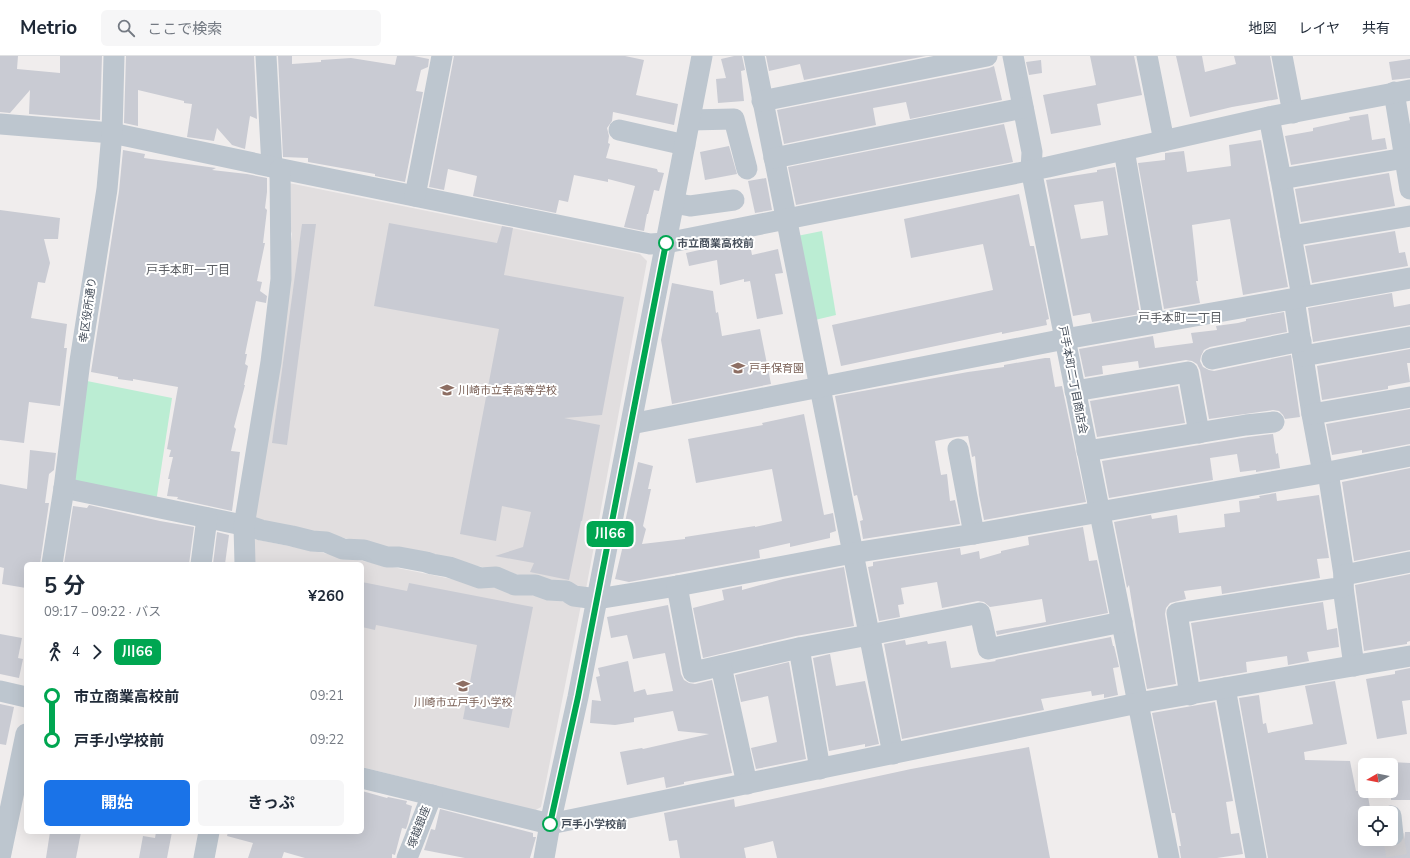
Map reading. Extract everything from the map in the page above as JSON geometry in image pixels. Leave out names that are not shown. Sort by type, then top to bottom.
[{"type":"street","name":"幸区役所通り","points":[[52,562],[107,189],[112,133],[114,56]]},
{"type":"street","points":[[245,562],[244,526],[271,362],[281,279],[276,168],[266,56]]},
{"type":"street","points":[[414,196],[442,56]]},
{"type":"street","points":[[544,858],[578,697],[702,56]]},
{"type":"street","points":[[754,56],[893,754]]},
{"type":"street","points":[[762,101],[987,56]]},
{"type":"street","name":"戸手本町二丁目商店会","points":[[1013,56],[1032,152],[1031,170],[1169,858]]},
{"type":"street","points":[[1147,56],[1164,141]]},
{"type":"street","points":[[1282,56],[1293,113]]},
{"type":"street","points":[[0,124],[112,133],[650,244],[666,243],[1031,170],[1269,118],[1402,91],[1405,158],[1410,189]]},
{"type":"street","points":[[774,158],[1023,108]]},
{"type":"street","points":[[1269,118],[1291,236],[1302,348],[1312,414],[1326,472],[1344,581],[1354,666]]},
{"type":"street","points":[[690,120],[734,119],[747,169]]},
{"type":"street","points":[[619,130],[685,146]]},
{"type":"street","points":[[1124,150],[1154,323]]},
{"type":"street","points":[[1281,179],[1405,158]]},
{"type":"street","points":[[674,203],[690,206],[734,200]]},
{"type":"street","points":[[1291,236],[1410,216]]},
{"type":"street","points":[[631,424],[1065,339],[1410,278]]},
{"type":"street","points":[[1212,359],[1410,337]]},
{"type":"street","points":[[1075,391],[1188,372],[1199,433]]},
{"type":"street","points":[[1312,414],[1410,397]]},
{"type":"street","points":[[1088,451],[1274,422]]},
{"type":"street","points":[[958,449],[974,534]]},
{"type":"street","points":[[64,488],[312,541],[326,542],[343,549],[364,550],[387,557],[399,557],[426,562],[456,569],[480,578],[496,577],[515,585],[535,585],[549,590],[566,591],[574,596],[597,600],[853,553],[974,534],[1410,456]]},
{"type":"street","points":[[201,562],[207,518]]},
{"type":"street","points":[[1190,695],[1177,613],[1344,581],[1410,562]]},
{"type":"street","points":[[677,586],[693,672],[799,648],[869,636],[980,612],[988,649],[1122,622]]},
{"type":"street","points":[[799,648],[820,769]]},
{"type":"street","points":[[364,778],[550,824],[1138,703],[1410,656]]},
{"type":"street","points":[[721,666],[747,784]]},
{"type":"street","points":[[1225,688],[1256,858]]},
{"type":"street","points":[[0,691],[24,697]]},
{"type":"street","points":[[0,858],[20,794],[24,754]]},
{"type":"street","name":"塚越銀座","points":[[407,858],[432,795]]},
{"type":"street","points":[[204,858],[209,834]]},
{"type":"shaded area","name":"川崎市立幸高等学校","points":[[289,183],[640,254],[647,261],[586,589],[255,519],[292,234],[289,225]]},
{"type":"shaded area","name":"川崎市立戸手小学校","points":[[254,539],[581,605],[541,807],[534,811],[364,768],[364,562],[253,562]]},
{"type":"green space","points":[[822,231],[836,315],[815,320],[797,236]]},
{"type":"green space","points":[[87,381],[172,398],[156,502],[73,484]]},
{"type":"building","points":[[0,56],[18,56],[17,69],[60,73],[60,56],[102,56],[100,120],[29,114],[30,90],[10,113],[0,112]]},
{"type":"building","points":[[126,56],[254,56],[257,119],[250,116],[245,149],[232,145],[217,128],[214,141],[187,137],[192,104],[138,90],[138,126],[124,123]]},
{"type":"building","points":[[278,56],[292,56],[292,64],[351,58],[395,65],[397,56],[414,56],[429,59],[428,67],[421,70],[416,91],[423,92],[405,182],[375,176],[375,174],[308,162],[308,158],[283,157]]},
{"type":"building","points":[[454,56],[625,56],[644,60],[636,95],[678,104],[674,125],[613,112],[612,121],[607,128],[609,136],[608,143],[610,144],[606,158],[657,169],[658,172],[664,173],[659,191],[654,190],[644,231],[624,227],[635,186],[608,179],[608,182],[574,175],[568,202],[559,200],[556,213],[473,196],[477,176],[448,169],[444,190],[429,187]]},
{"type":"building","points":[[742,56],[745,70],[741,71],[744,101],[718,103],[716,79],[726,78],[721,59]]},
{"type":"building","points":[[766,56],[926,56],[804,80],[800,64],[769,71]]},
{"type":"building","points":[[1090,56],[1134,56],[1142,95],[1097,104],[1101,125],[1051,134],[1043,95],[1096,85]]},
{"type":"building","points":[[1176,56],[1202,56],[1205,72],[1236,64],[1234,56],[1270,56],[1278,99],[1232,107],[1190,117]]},
{"type":"building","points":[[1410,59],[1410,78],[1392,80],[1389,62]]},
{"type":"building","points":[[1041,60],[1042,73],[1029,75],[1026,62]]},
{"type":"building","points":[[994,66],[1002,100],[910,119],[906,102],[873,108],[876,125],[784,144],[777,110]]},
{"type":"building","points":[[1368,114],[1372,140],[1385,138],[1387,149],[1291,165],[1285,136],[1313,131],[1313,128],[1350,120],[1349,117]]},
{"type":"building","points":[[1004,124],[1013,162],[796,205],[788,167]]},
{"type":"building","points":[[1261,140],[1288,287],[1243,295],[1230,219],[1192,225],[1198,281],[1196,281],[1200,303],[1164,309],[1138,163],[1165,160],[1165,153],[1184,151],[1187,172],[1231,166],[1229,145]]},
{"type":"building","points":[[729,146],[737,174],[705,180],[700,152]]},
{"type":"building","points":[[123,150],[145,154],[144,158],[216,168],[212,170],[267,178],[265,208],[267,210],[263,243],[265,243],[257,281],[262,282],[260,291],[267,296],[266,303],[256,301],[245,354],[247,354],[245,364],[248,366],[245,385],[234,427],[236,429],[231,451],[240,452],[232,511],[177,499],[178,497],[167,496],[170,479],[168,479],[173,457],[169,457],[171,450],[167,449],[178,387],[133,379],[133,381],[118,379],[118,377],[91,372],[119,191]]},
{"type":"building","points":[[1115,167],[1140,314],[1092,322],[1090,313],[1073,316],[1046,180],[1097,172],[1097,170]],"holes":[[[1103,201],[1108,235],[1081,239],[1074,205]]]},
{"type":"building","points":[[1389,173],[1395,206],[1301,222],[1295,189]]},
{"type":"building","points":[[766,178],[772,210],[755,213],[748,181]]},
{"type":"building","points":[[1019,194],[1030,246],[1034,246],[1049,319],[1046,320],[1047,325],[1002,334],[1002,332],[841,366],[832,325],[993,290],[983,244],[911,258],[904,219]]},
{"type":"building","points":[[0,210],[60,218],[58,239],[44,239],[50,263],[45,283],[38,282],[31,318],[67,324],[64,348],[67,348],[60,406],[29,402],[24,443],[0,440]]},
{"type":"building","points":[[389,223],[497,243],[502,226],[513,228],[504,275],[624,297],[602,415],[564,418],[600,425],[569,580],[530,572],[534,563],[495,556],[523,547],[531,512],[502,506],[496,541],[460,534],[499,329],[374,306]]},
{"type":"building","points":[[302,224],[316,224],[287,445],[272,443]]},
{"type":"building","points":[[1395,231],[1399,253],[1405,252],[1408,266],[1312,283],[1305,246]]},
{"type":"building","points":[[749,240],[752,255],[778,249],[783,273],[775,274],[783,314],[757,319],[750,281],[744,282],[744,279],[720,285],[717,260],[689,266],[686,253],[717,246],[736,244],[737,242]]},
{"type":"building","points":[[672,283],[713,291],[716,313],[718,312],[722,336],[760,329],[771,384],[672,404],[661,340]]},
{"type":"building","points":[[1392,293],[1394,307],[1410,304],[1410,325],[1313,342],[1308,308]]},
{"type":"building","points":[[1284,312],[1287,332],[1210,347],[1204,350],[1200,361],[1203,367],[1214,371],[1291,355],[1300,417],[1285,419],[1279,411],[1273,410],[1209,419],[1200,370],[1197,364],[1192,361],[1186,360],[1139,368],[1138,361],[1102,366],[1103,374],[1085,377],[1079,349],[1153,336],[1155,348],[1193,343],[1191,333],[1217,330],[1216,326],[1238,323],[1246,321],[1246,319]]},
{"type":"building","points":[[1410,349],[1410,363],[1407,363],[1410,382],[1388,386],[1388,389],[1322,400],[1317,366]]},
{"type":"building","points":[[1050,358],[1055,387],[1062,386],[1086,502],[984,520],[979,495],[975,456],[972,457],[968,436],[956,437],[935,441],[941,475],[947,474],[950,501],[955,500],[960,524],[863,539],[860,521],[863,520],[857,495],[854,496],[835,396],[1004,367],[1004,365]]},
{"type":"building","points":[[1178,386],[1185,423],[1097,437],[1090,401]]},
{"type":"building","points":[[1410,409],[1410,444],[1362,453],[1362,450],[1332,455],[1326,424]]},
{"type":"building","points":[[804,414],[824,515],[833,513],[836,531],[830,533],[830,538],[790,547],[790,543],[759,550],[760,558],[629,582],[615,579],[625,537],[622,536],[638,462],[653,466],[648,489],[651,489],[643,526],[646,529],[642,544],[685,539],[685,537],[755,527],[782,521],[772,469],[696,483],[688,439],[763,425],[762,423]]},
{"type":"building","points":[[1273,434],[1280,468],[1256,472],[1256,470],[1240,472],[1237,454],[1210,458],[1213,480],[1109,498],[1102,461]]},
{"type":"building","points":[[30,450],[56,453],[54,470],[49,474],[45,503],[49,503],[40,562],[24,562],[24,588],[2,584],[4,568],[0,567],[0,484],[27,489]]},
{"type":"building","points":[[1410,468],[1410,550],[1354,561],[1342,482]]},
{"type":"building","points":[[1276,493],[1277,501],[1319,495],[1329,558],[1317,559],[1320,578],[1222,594],[1221,586],[1184,591],[1186,599],[1170,603],[1166,608],[1165,614],[1176,684],[1147,689],[1129,585],[1127,588],[1114,522],[1151,515],[1152,519],[1177,515],[1179,533],[1225,527],[1224,514],[1240,512],[1239,501],[1260,498],[1259,496]]},
{"type":"building","points":[[89,505],[194,527],[189,562],[64,562],[73,506],[87,508]]},
{"type":"building","points":[[1083,527],[1089,561],[1097,560],[1108,613],[997,635],[996,631],[1046,622],[1042,599],[990,607],[984,602],[978,601],[942,608],[937,582],[901,588],[904,604],[898,605],[900,617],[879,621],[868,567],[873,566],[873,562],[960,548],[961,555],[979,551],[980,559],[1001,553],[1001,551],[1029,545],[1028,537]]},
{"type":"building","points":[[217,532],[229,535],[225,562],[213,562]]},
{"type":"building","points":[[844,567],[854,626],[796,636],[703,658],[693,608],[724,600],[722,590],[742,586],[742,590],[783,579]]},
{"type":"building","points":[[1410,574],[1410,641],[1407,642],[1407,644],[1364,651],[1355,585]]},
{"type":"building","points":[[364,582],[407,591],[409,583],[533,607],[509,728],[463,719],[477,645],[376,625],[375,630],[364,627]]},
{"type":"building","points":[[1323,602],[1327,630],[1337,628],[1339,647],[1307,652],[1309,661],[1288,665],[1287,656],[1246,662],[1247,672],[1200,680],[1191,623]]},
{"type":"building","points":[[668,605],[681,674],[684,680],[695,684],[712,680],[732,773],[684,782],[684,784],[666,788],[664,777],[627,785],[620,752],[643,749],[709,734],[678,731],[673,711],[634,718],[634,722],[615,725],[590,723],[592,700],[601,701],[596,677],[600,676],[598,668],[628,661],[634,692],[645,689],[647,695],[673,691],[665,653],[633,659],[627,635],[611,638],[607,617]]},
{"type":"building","points":[[0,634],[22,638],[18,658],[23,659],[19,678],[0,674]]},
{"type":"building","points":[[1111,637],[1119,667],[1113,668],[1118,695],[1104,698],[1104,694],[1092,696],[1091,691],[1041,699],[1044,710],[902,739],[884,644],[905,640],[906,645],[927,641],[928,644],[946,641],[951,668],[996,661],[995,660]]},
{"type":"building","points":[[830,654],[836,686],[865,681],[879,744],[865,747],[865,744],[829,751],[813,658]]},
{"type":"building","points":[[789,662],[806,759],[756,769],[751,748],[777,742],[768,696],[741,702],[735,675]]},
{"type":"building","points":[[1410,668],[1410,700],[1402,701],[1407,734],[1377,739],[1366,679],[1395,674],[1395,671]]},
{"type":"building","points":[[1335,681],[1347,744],[1304,752],[1305,760],[1350,761],[1356,791],[1358,791],[1358,798],[1368,798],[1370,806],[1358,806],[1358,846],[1395,847],[1404,840],[1405,832],[1410,832],[1410,858],[1268,858],[1239,698],[1259,695],[1263,724],[1266,723],[1268,733],[1313,724],[1305,686]]},
{"type":"building","points":[[1215,702],[1233,801],[1226,802],[1231,834],[1239,833],[1243,854],[1217,858],[1181,858],[1179,846],[1181,846],[1175,813],[1172,813],[1152,713]]},
{"type":"building","points":[[0,704],[14,707],[6,745],[0,744]]},
{"type":"building","points":[[1029,747],[1050,858],[777,858],[773,841],[744,848],[746,858],[680,858],[677,840],[669,841],[664,813],[734,799],[735,807],[911,769]]},
{"type":"building","points":[[1398,762],[1410,763],[1410,800],[1391,800],[1391,798],[1398,798]]},
{"type":"building","points":[[364,792],[387,798],[407,801],[406,804],[412,806],[406,829],[402,828],[395,855],[392,854],[392,858],[305,858],[284,852],[282,858],[248,858],[253,843],[227,836],[228,834],[364,834]]},
{"type":"building","points":[[440,809],[533,833],[533,837],[536,837],[530,858],[465,858],[424,850],[431,829],[435,830]]},
{"type":"building","points":[[50,834],[81,834],[76,858],[46,858]]},
{"type":"building","points":[[156,834],[172,834],[167,858],[139,858],[143,836],[155,838]]},
{"type":"tunnel","points":[[1395,846],[1397,858]]},
{"type":"bus line","name":"川66","points":[[550,824],[578,697],[666,243]]},
{"type":"place","name":"市立商業高校前","points":[[666,243]]},
{"type":"place","name":"戸手保育園","points":[[738,368]]},
{"type":"place","name":"川崎市立幸高等学校","points":[[447,390]]},
{"type":"place","name":"川崎市立戸手小学校","points":[[463,686]]},
{"type":"place","name":"戸手小学校前","points":[[550,824]]},
{"type":"district","name":"戸手本町一丁目","points":[[188,270]]},
{"type":"district","name":"戸手本町二丁目","points":[[1180,318]]}]
